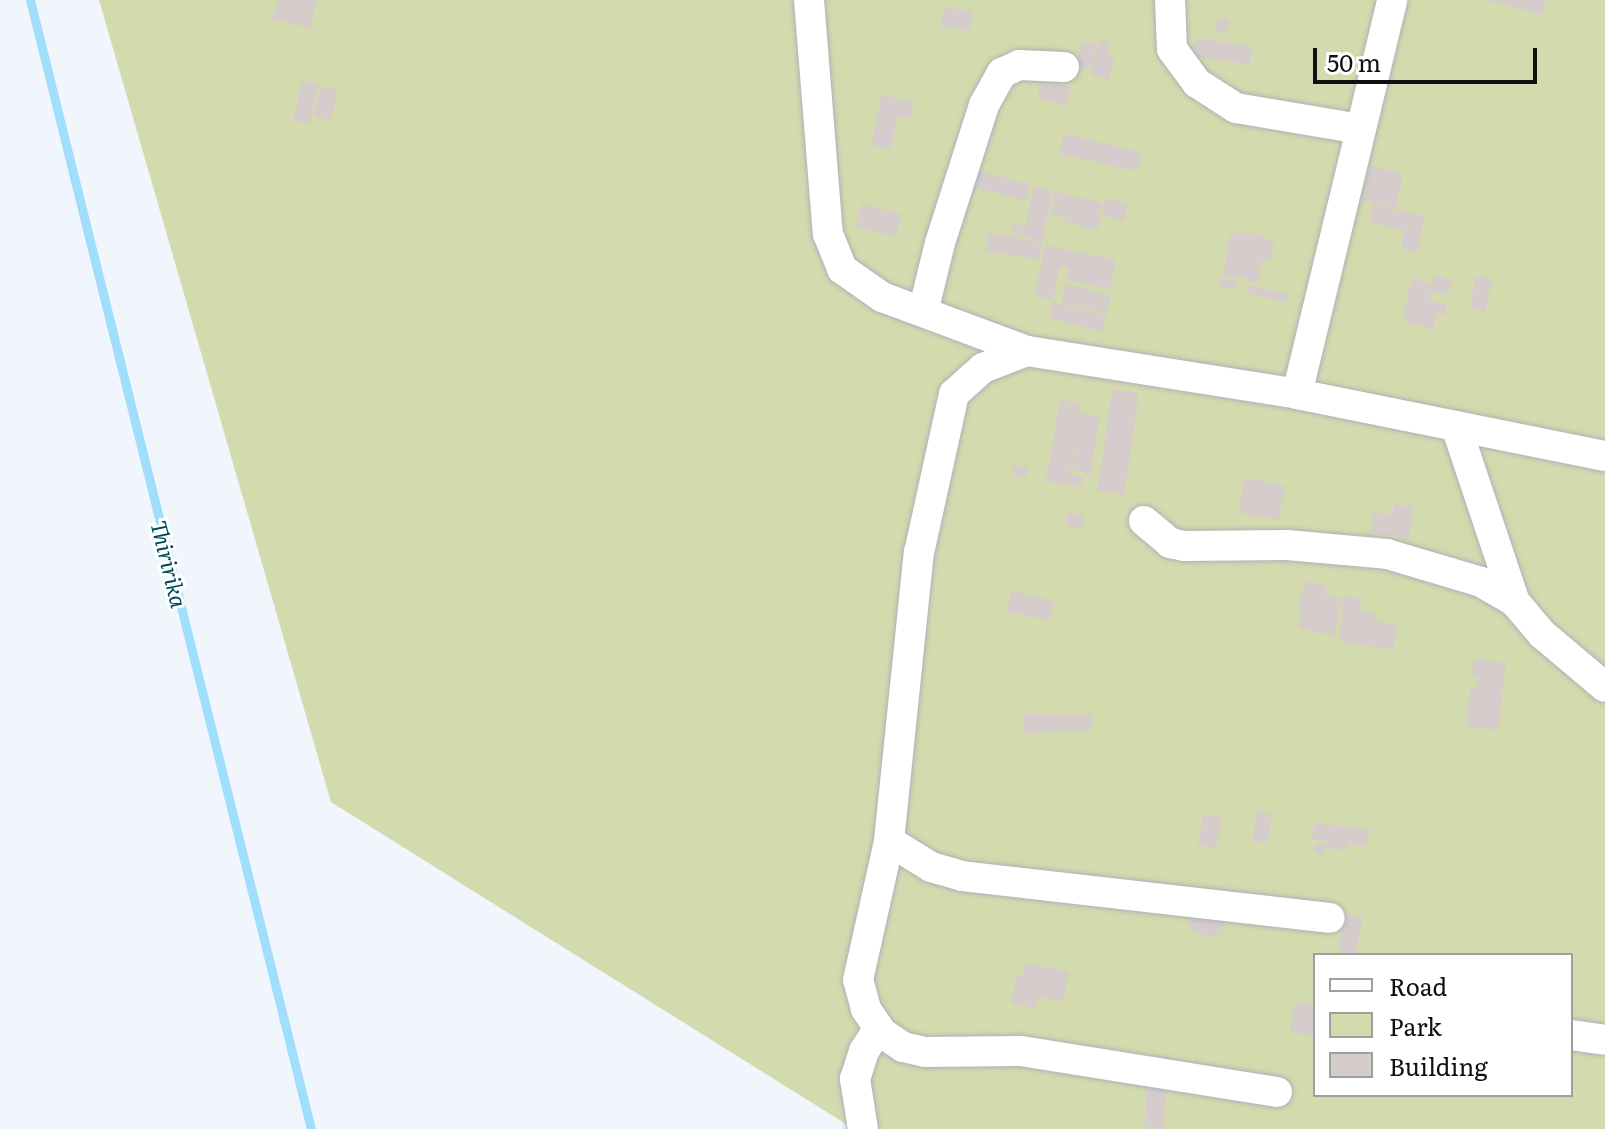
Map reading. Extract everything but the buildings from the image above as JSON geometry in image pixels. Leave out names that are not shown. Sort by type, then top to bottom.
[{"type":"street","points":[[809,0],[828,234],[842,269],[882,297],[1027,351],[1297,394],[1605,456]]},
{"type":"street","points":[[1170,0],[1172,49],[1197,83],[1236,108],[1360,129]]},
{"type":"street","points":[[1297,394],[1392,0]]},
{"type":"street","points":[[923,312],[940,243],[984,105],[1002,73],[1019,65],[1064,67]]},
{"type":"street","points":[[1027,351],[983,368],[954,394],[919,553],[889,841],[858,980],[866,1009],[879,1028],[903,1047],[925,1052],[1020,1051],[1277,1092]]},
{"type":"street","points":[[1456,426],[1515,602]]},
{"type":"street","points":[[1144,521],[1170,543],[1184,546],[1287,545],[1387,554],[1481,582],[1515,602],[1542,634],[1605,687]]},
{"type":"street","points":[[889,841],[931,867],[962,876],[1330,918]]},
{"type":"street","points":[[863,1129],[855,1079],[864,1051],[879,1028]]},
{"type":"street","points":[[1573,1035],[1605,1040]]},
{"type":"green space","points":[[99,0],[1605,0],[1605,1129],[854,1129],[331,802]]},
{"type":"waterway","name":"Thiririka","points":[[30,0],[311,1129]]}]
